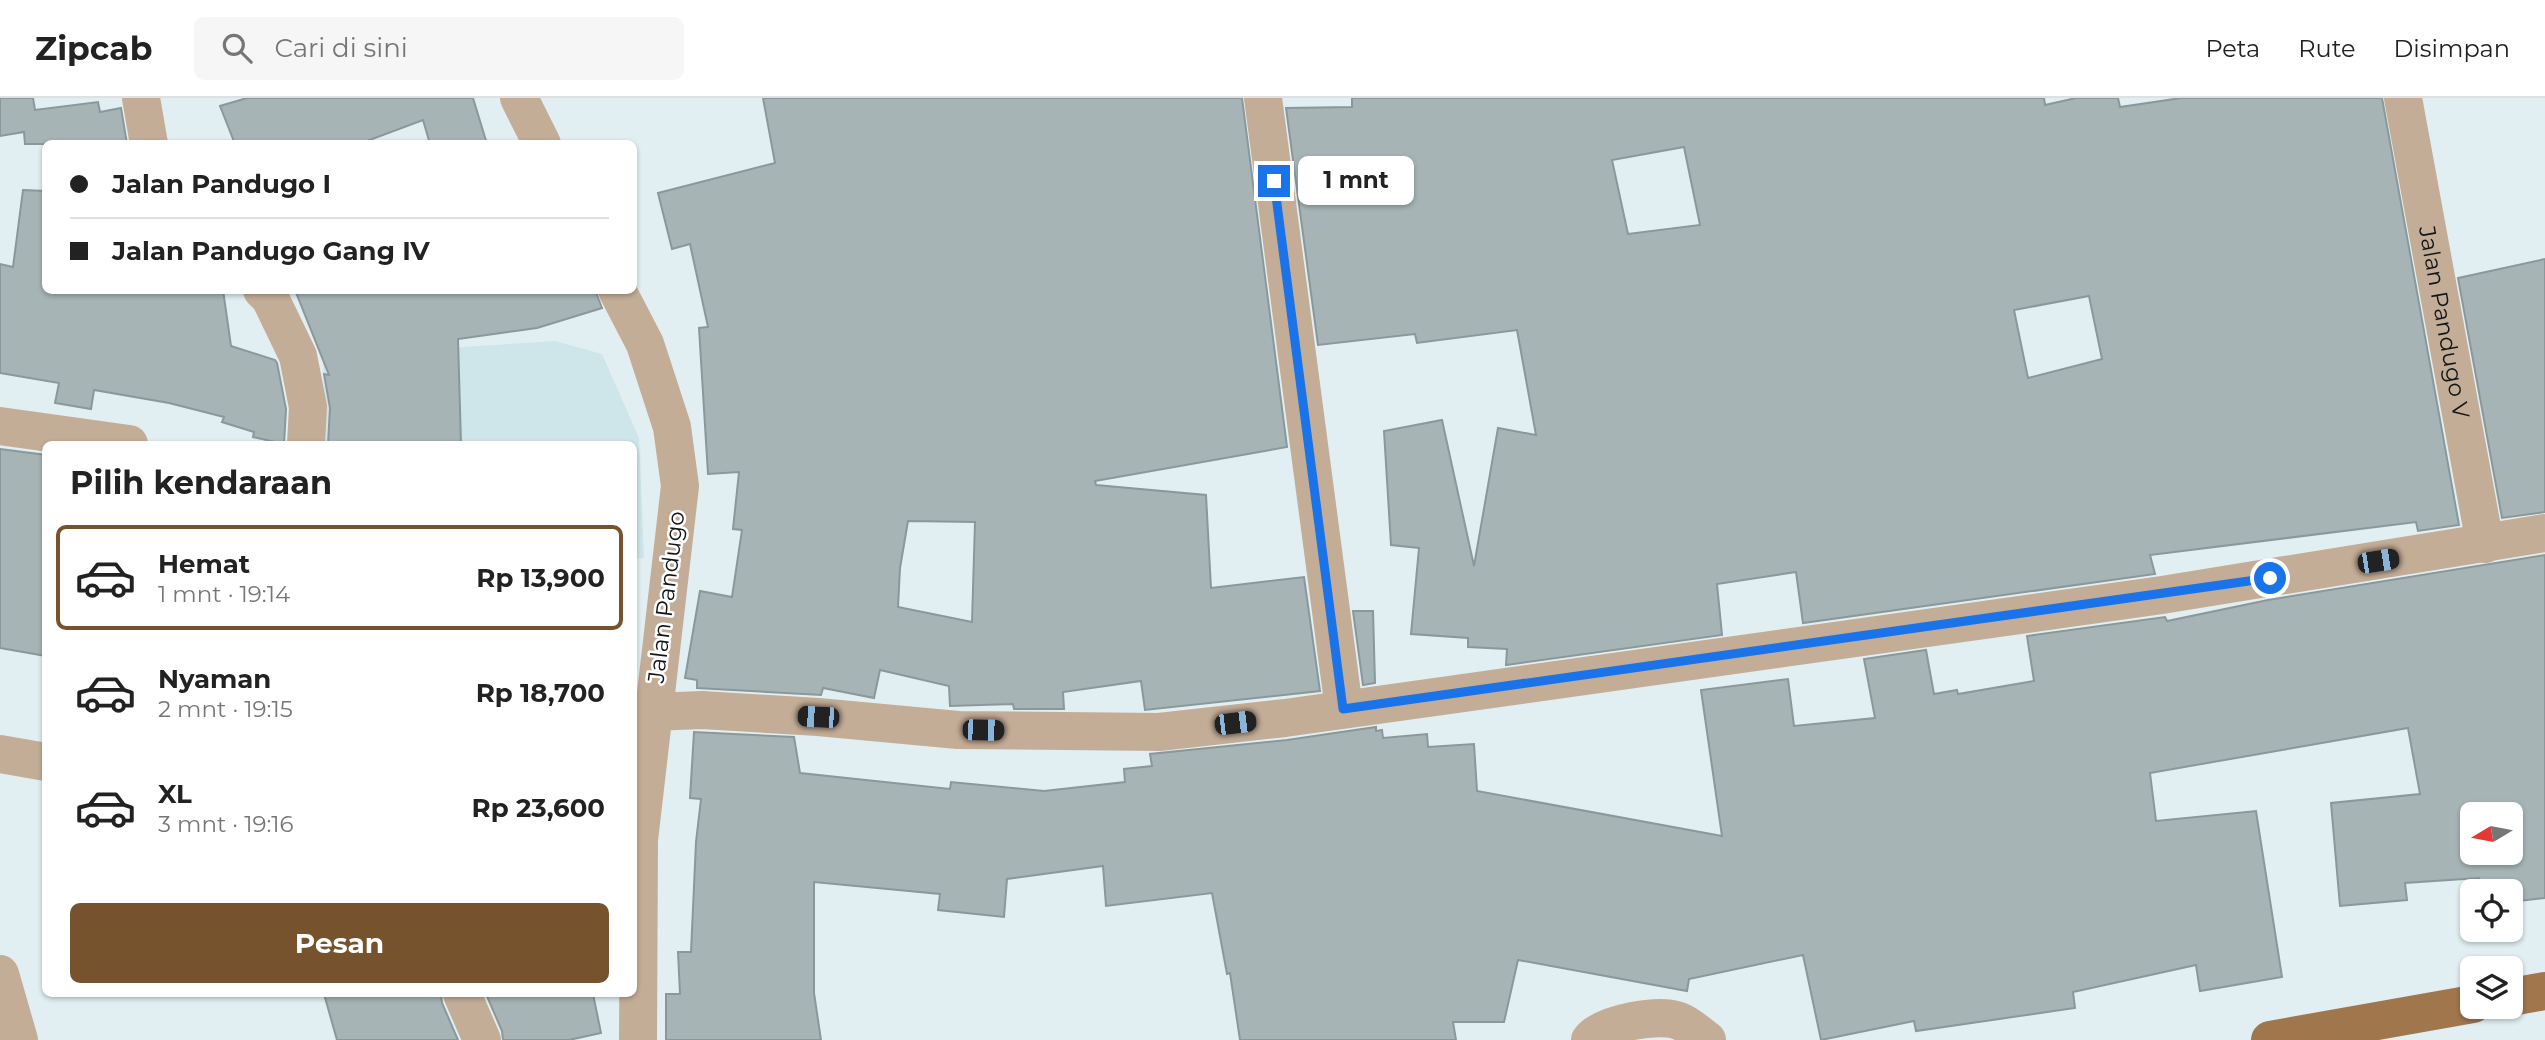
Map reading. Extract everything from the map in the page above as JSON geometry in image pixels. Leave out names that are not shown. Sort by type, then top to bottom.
[{"type":"main road","points":[[2523,995],[2545,991]]},
{"type":"main road","points":[[2270,1040],[2460,1006]]},
{"type":"street","points":[[141,98],[148,140]]},
{"type":"street","points":[[519,98],[540,140]]},
{"type":"street","points":[[1263,98],[1343,709]]},
{"type":"street","name":"Jalan Pandugo V","points":[[2403,98],[2485,544]]},
{"type":"street","points":[[266,294],[298,356],[308,407],[306,441]]},
{"type":"street","name":"Jalan Pandugo","points":[[619,294],[645,344],[672,427],[680,485],[639,840],[638,1040]]},
{"type":"street","points":[[0,426],[108,441]]},
{"type":"street","points":[[652,712],[702,710],[958,730],[1159,732],[1343,709],[2162,595],[2545,533]]},
{"type":"street","points":[[0,754],[42,761]]},
{"type":"street","points":[[0,974],[19,1040]]},
{"type":"street","points":[[463,997],[482,1040]]},
{"type":"street","points":[[1590,1040],[1595,1034],[1638,1019],[1678,1021],[1707,1040]]},
{"type":"shaded area","points":[[555,341],[602,354],[639,438],[644,558],[637,559],[637,441],[325,441],[323,356]]},
{"type":"building","points":[[0,98],[33,98],[35,110],[98,102],[100,112],[121,108],[126,140],[42,140],[42,144],[25,144],[24,132],[0,136]]},
{"type":"building","points":[[247,98],[473,98],[486,140],[429,140],[423,120],[370,140],[233,140],[220,106]]},
{"type":"building","points":[[763,98],[1242,98],[1287,447],[1095,481],[1096,485],[1206,495],[1211,588],[1304,577],[1320,691],[1145,710],[1141,681],[1063,692],[1064,709],[1014,709],[1013,704],[950,706],[949,686],[880,670],[874,698],[823,688],[821,695],[697,688],[697,680],[685,678],[700,591],[732,597],[742,530],[733,529],[739,472],[708,474],[699,328],[708,327],[690,244],[672,249],[658,193],[775,163]],"holes":[[[908,521],[975,522],[972,622],[898,607],[900,568]]]},
{"type":"building","points":[[1352,98],[2044,98],[2045,105],[2076,98],[2118,98],[2120,107],[2181,98],[2382,98],[2459,525],[2418,531],[2416,522],[2150,555],[2155,574],[1803,623],[1796,572],[1717,584],[1722,635],[1506,665],[1507,649],[1468,647],[1468,638],[1411,634],[1419,548],[1391,545],[1384,431],[1442,420],[1474,566],[1498,428],[1536,435],[1517,330],[1417,343],[1415,334],[1318,345],[1286,108],[1352,107]],"holes":[[[1684,147],[1700,225],[1628,234],[1612,160]],[[2089,296],[2102,359],[2028,378],[2014,310]]]},
{"type":"building","points":[[23,190],[42,191],[42,294],[224,294],[231,346],[275,360],[277,363],[286,409],[284,441],[253,437],[254,432],[222,422],[224,417],[169,403],[94,390],[91,409],[55,403],[59,383],[0,373],[0,264],[13,267]]},
{"type":"building","points":[[2545,259],[2545,512],[2502,518],[2458,278]]},
{"type":"building","points":[[297,294],[597,294],[602,308],[537,328],[458,339],[461,441],[328,441],[330,408],[324,374],[329,375]]},
{"type":"building","points":[[0,449],[42,454],[42,655],[0,648]]},
{"type":"building","points":[[2545,555],[2545,898],[2523,901],[2523,879],[2479,878],[2405,883],[2407,900],[2340,906],[2331,803],[2420,794],[2408,728],[2150,773],[2156,821],[2256,811],[2282,977],[2200,991],[2196,965],[2073,992],[2075,1008],[1916,1031],[1914,1021],[1821,1040],[1803,955],[1689,979],[1687,991],[1518,960],[1504,1022],[1453,1022],[1456,1040],[1240,1040],[1230,973],[1227,974],[1212,893],[1106,906],[1103,866],[1007,879],[1004,917],[938,910],[940,894],[814,882],[814,993],[821,1040],[666,1040],[666,994],[680,994],[678,952],[691,952],[696,842],[701,799],[690,798],[694,732],[794,737],[800,773],[950,789],[951,782],[1044,791],[1125,782],[1124,769],[1152,766],[1150,754],[1287,740],[1376,727],[1376,731],[1382,730],[1383,738],[1427,734],[1428,747],[1474,744],[1477,791],[1722,836],[1701,690],[1788,679],[1794,726],[1875,718],[1864,659],[1926,650],[1934,694],[1957,690],[1958,694],[2034,681],[2027,636],[2165,617],[2167,621],[2268,600]]},
{"type":"building","points":[[1353,611],[1373,611],[1375,683],[1363,685]]},
{"type":"building","points":[[325,997],[441,997],[458,1040],[337,1040]]},
{"type":"building","points":[[487,997],[594,997],[601,1033],[569,1040],[503,1040],[502,1031]]},
{"type":"route","points":[[1274,181],[1343,709],[2270,578]]}]
